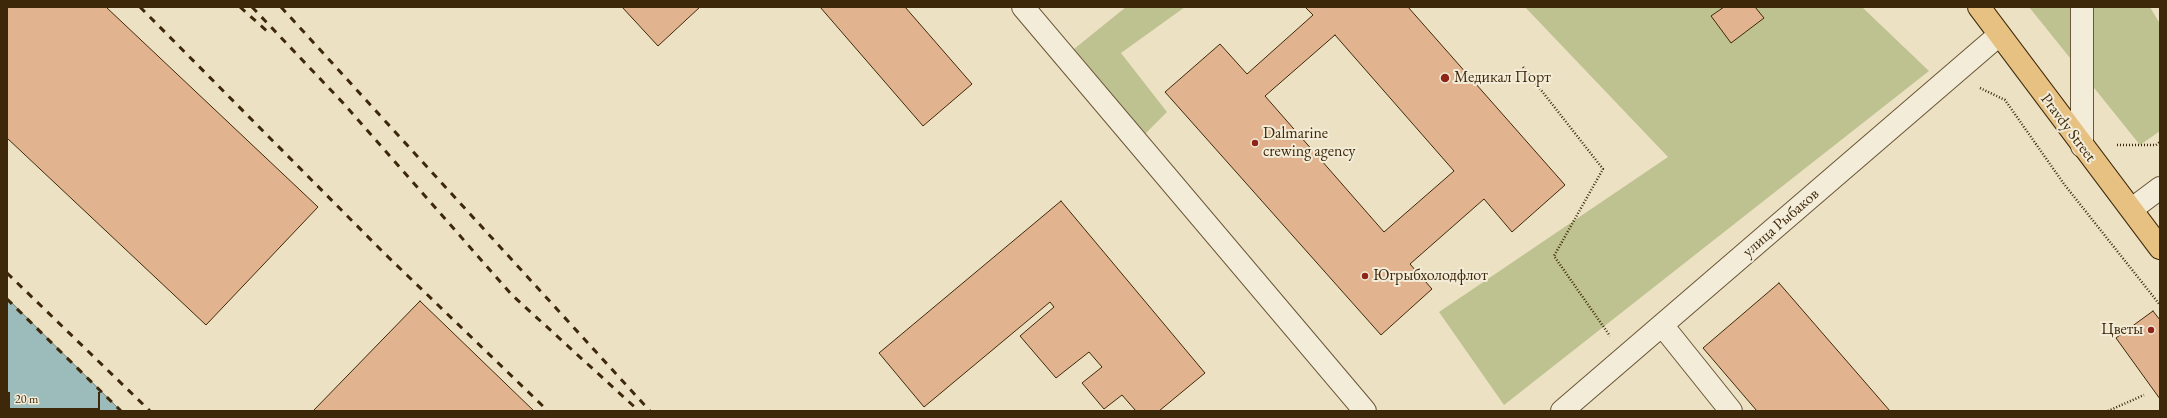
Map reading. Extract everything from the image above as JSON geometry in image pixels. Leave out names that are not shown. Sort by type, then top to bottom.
[{"type":"main road","name":"Pravdy Street","points":[[1979,7],[2160,248]]},
{"type":"street","points":[[1023,7],[1365,411]]},
{"type":"street","points":[[2082,7],[2082,146]]},
{"type":"street","name":"улица Рыбаков","points":[[1562,411],[1999,35]]},
{"type":"street","points":[[2132,209],[2160,188]]},
{"type":"street","points":[[1662,325],[1731,411]]},
{"type":"path","points":[[1523,67],[1603,169],[1554,256],[1625,357]]},
{"type":"path","points":[[1976,85],[2005,100],[2064,184],[2160,305]]},
{"type":"path","points":[[2114,145],[2156,145],[2160,142]]},
{"type":"path","points":[[2108,411],[2144,395]]},
{"type":"green space","points":[[1126,7],[1185,7],[1121,53],[1167,112],[1145,134],[1074,49]]},
{"type":"green space","points":[[1525,7],[1862,7],[1929,71],[1504,405],[1439,312],[1668,157]]},
{"type":"green space","points":[[2029,7],[2150,7],[2160,24],[2160,131],[2140,145]]},
{"type":"water","points":[[7,298],[121,411],[7,411]]},
{"type":"building","points":[[7,7],[106,7],[318,207],[206,325],[7,138]]},
{"type":"building","points":[[622,7],[700,7],[658,46]]},
{"type":"building","points":[[820,7],[905,7],[972,84],[923,126]]},
{"type":"building","points":[[1305,7],[1408,7],[1565,185],[1512,232],[1484,199],[1410,264],[1432,289],[1381,335],[1165,92],[1220,44],[1247,74],[1313,15]],"holes":[[[1335,35],[1454,171],[1384,232],[1265,96]]]},
{"type":"building","points":[[1724,7],[1755,7],[1764,18],[1731,43],[1711,16]]},
{"type":"building","points":[[1061,201],[1205,373],[1159,411],[1136,411],[1122,395],[1104,409],[1082,383],[1102,367],[1089,352],[1056,378],[1020,336],[1054,307],[1050,302],[924,407],[879,353]]},
{"type":"building","points":[[1779,283],[1890,411],[1757,411],[1703,348]]},
{"type":"building","points":[[420,301],[534,411],[313,411]]},
{"type":"building","points":[[2153,311],[2160,320],[2160,399],[2116,338]]},
{"type":"railway","points":[[140,7],[384,253],[548,411]]},
{"type":"railway","points":[[240,7],[268,32]]},
{"type":"railway","points":[[252,7],[345,105],[512,295],[639,411]]},
{"type":"railway","points":[[281,7],[650,411]]},
{"type":"railway","points":[[7,273],[150,411]]},
{"type":"railway","points":[[7,299],[121,411]]},
{"type":"place","name":"Медикал Порт","points":[[1445,78]]},
{"type":"place","name":"Dalmarine crewing agency","points":[[1255,143]]},
{"type":"place","name":"Югрыбхолодфлот","points":[[1365,276]]},
{"type":"place","name":"Цветы","points":[[2151,330]]}]
